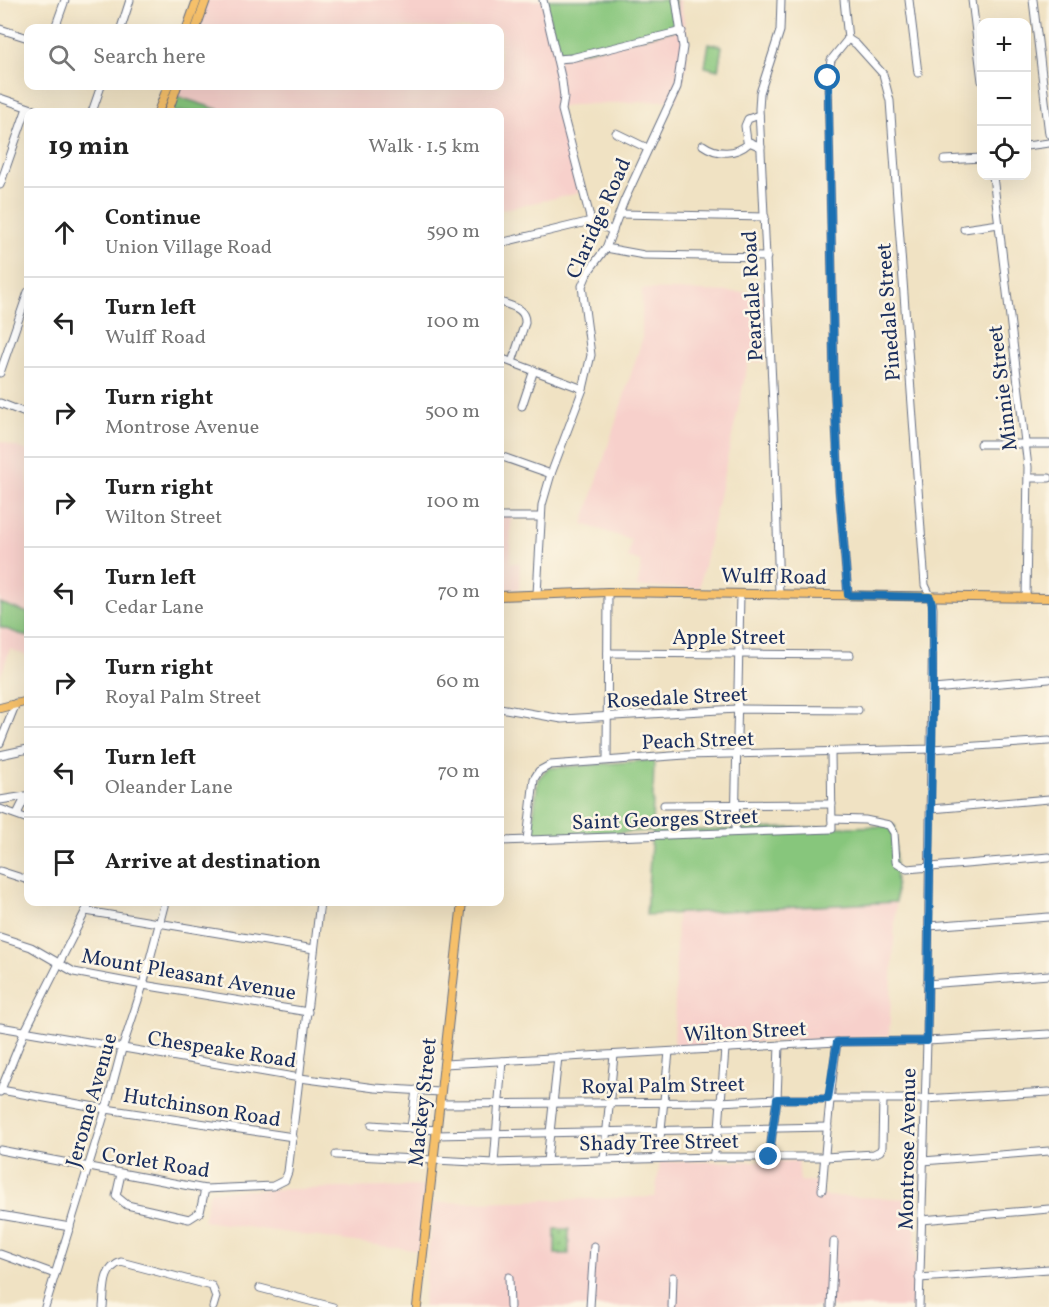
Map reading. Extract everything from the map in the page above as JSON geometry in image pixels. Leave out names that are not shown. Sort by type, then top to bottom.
[{"type":"main road","points":[[188,24],[197,0]]},
{"type":"main road","points":[[197,24],[206,0]]},
{"type":"main road","points":[[160,108],[166,90]]},
{"type":"main road","points":[[169,108],[176,90]]},
{"type":"main road","name":"Wulff Road","points":[[504,597],[608,592],[1049,598]]},
{"type":"main road","points":[[0,708],[24,702]]},
{"type":"main road","name":"Mackey Street","points":[[417,1307],[462,906]]},
{"type":"street","points":[[57,24],[65,0]]},
{"type":"street","points":[[122,24],[130,0]]},
{"type":"street","points":[[543,0],[559,69],[564,97],[562,104],[591,221]]},
{"type":"street","name":"Claridge Road","points":[[537,594],[542,505],[551,474],[583,389],[591,355],[582,286],[588,273],[606,248],[648,148],[677,87],[683,55],[682,31],[676,0]]},
{"type":"street","name":"Peardale Road","points":[[778,595],[774,426],[759,115],[760,93],[780,31],[781,0]]},
{"type":"street","points":[[844,0],[848,39],[831,60],[828,78],[836,423],[848,595]]},
{"type":"street","points":[[909,0],[918,72]]},
{"type":"street","points":[[972,0],[980,72]]},
{"type":"street","points":[[1033,0],[1049,134]]},
{"type":"street","points":[[0,29],[24,37]]},
{"type":"street","points":[[557,59],[571,58],[682,31]]},
{"type":"street","name":"Pinedale Street","points":[[848,39],[856,44],[883,74],[890,100],[925,585],[930,597]]},
{"type":"street","points":[[559,69],[571,58]]},
{"type":"street","points":[[93,108],[100,90]]},
{"type":"street","points":[[0,98],[27,108]]},
{"type":"street","points":[[0,185],[3,166],[24,115]]},
{"type":"street","points":[[759,115],[752,116],[746,122],[746,139],[749,143],[761,147]]},
{"type":"street","points":[[616,134],[648,148]]},
{"type":"street","points":[[703,145],[726,152],[740,150],[749,143]]},
{"type":"street","points":[[1031,145],[1049,143]]},
{"type":"street","points":[[944,160],[977,158]]},
{"type":"street","name":"Minnie Street","points":[[994,180],[1029,478],[1026,598]]},
{"type":"street","points":[[620,214],[765,217]]},
{"type":"street","points":[[504,242],[591,221],[613,231]]},
{"type":"street","points":[[964,229],[999,224]]},
{"type":"street","points":[[606,248],[644,255],[767,257]]},
{"type":"street","points":[[0,373],[24,304]]},
{"type":"street","points":[[504,304],[521,310],[525,316],[525,323],[512,362]]},
{"type":"street","points":[[504,359],[583,389]]},
{"type":"street","points":[[522,406],[534,370]]},
{"type":"street","points":[[0,403],[24,412]]},
{"type":"street","points":[[980,444],[1049,444]]},
{"type":"street","points":[[504,457],[551,474]]},
{"type":"street","points":[[1029,478],[1049,478]]},
{"type":"street","points":[[504,517],[541,517]]},
{"type":"street","points":[[608,592],[608,760]]},
{"type":"street","points":[[735,832],[740,594]]},
{"type":"street","name":"Montrose Avenue","points":[[919,1307],[927,1041],[933,689],[933,609],[930,597]]},
{"type":"street","name":"Apple Street","points":[[608,653],[849,655]]},
{"type":"street","points":[[933,689],[1049,679]]},
{"type":"street","points":[[0,743],[16,703]]},
{"type":"street","name":"Rosedale Street","points":[[504,709],[562,718],[737,709],[858,710]]},
{"type":"street","name":"Peach Street","points":[[527,840],[534,779],[546,766],[556,764],[736,754],[932,749],[1049,741]]},
{"type":"street","points":[[0,755],[24,750]]},
{"type":"street","points":[[831,752],[832,819],[865,820],[889,825],[894,833],[896,862],[907,869],[1049,857]]},
{"type":"street","points":[[0,800],[24,796]]},
{"type":"street","points":[[931,809],[1049,799]]},
{"type":"street","points":[[17,814],[24,801]]},
{"type":"street","points":[[664,805],[832,804]]},
{"type":"street","points":[[0,809],[24,817]]},
{"type":"street","name":"Saint Georges Street","points":[[504,841],[832,829],[832,819]]},
{"type":"street","points":[[0,871],[24,879]]},
{"type":"street","points":[[1,1091],[25,1031],[88,906]]},
{"type":"street","name":"Jerome Avenue","points":[[45,1307],[143,986],[164,906]]},
{"type":"street","points":[[292,1137],[319,906]]},
{"type":"street","points":[[86,911],[314,949]]},
{"type":"street","points":[[928,926],[1049,917]]},
{"type":"street","name":"Mount Pleasant Avenue","points":[[0,937],[31,947],[74,972],[143,986],[308,1012]]},
{"type":"street","points":[[927,984],[1049,975]]},
{"type":"street","name":"Chespeake Road","points":[[0,1027],[300,1078],[375,1088],[440,1092]]},
{"type":"street","name":"Wilton Street","points":[[444,1064],[837,1042],[927,1041],[1049,1034]]},
{"type":"street","points":[[822,1190],[828,1099],[837,1042]]},
{"type":"street","points":[[769,1157],[777,1099],[779,1045]]},
{"type":"street","points":[[714,1157],[725,1049]]},
{"type":"street","points":[[658,1158],[669,1052]]},
{"type":"street","points":[[604,1159],[614,1055]]},
{"type":"street","points":[[547,1161],[558,1058]]},
{"type":"street","points":[[494,1163],[502,1061]]},
{"type":"street","points":[[411,1128],[416,1090]]},
{"type":"street","name":"Hutchinson Road","points":[[1,1091],[292,1137]]},
{"type":"street","name":"Royal Palm Street","points":[[440,1104],[924,1099],[1049,1092]]},
{"type":"street","name":"Shady Tree Street","points":[[336,1155],[494,1163],[658,1158],[825,1157],[874,1154],[882,1148],[883,1098]]},
{"type":"street","points":[[372,1125],[437,1133],[551,1133],[828,1126]]},
{"type":"street","name":"Corlet Road","points":[[0,1150],[205,1188],[273,1186],[285,1180],[292,1137]]},
{"type":"street","points":[[923,1161],[1049,1151]]},
{"type":"street","points":[[122,1174],[116,1196],[127,1205],[189,1219],[200,1212],[205,1188]]},
{"type":"street","points":[[922,1220],[1049,1209]]},
{"type":"street","points":[[0,1215],[70,1227]]},
{"type":"street","points":[[831,1307],[834,1242]]},
{"type":"street","points":[[590,1307],[594,1246]]},
{"type":"street","points":[[0,1254],[55,1274]]},
{"type":"street","points":[[103,1307],[106,1274],[112,1265],[121,1262],[212,1286],[216,1297],[213,1307]]},
{"type":"street","points":[[920,1278],[1049,1269]]},
{"type":"street","points":[[509,1277],[510,1307]]},
{"type":"street","points":[[672,1307],[673,1277]]},
{"type":"street","points":[[260,1288],[333,1307]]},
{"type":"shaded area","points":[[207,0],[680,0],[686,31],[687,65],[677,100],[571,105],[557,109],[579,193],[504,209],[504,108],[166,108],[172,90],[504,90],[504,24],[198,24]]},
{"type":"shaded area","points":[[642,289],[763,293],[766,361],[748,363],[699,588],[637,587],[642,562],[628,558],[631,540],[583,524],[642,340]]},
{"type":"shaded area","points":[[0,441],[24,450],[24,654],[10,649],[0,678]]},
{"type":"shaded area","points":[[504,515],[511,515],[510,563],[520,563],[519,589],[504,590]]},
{"type":"shaded area","points":[[896,902],[889,1036],[674,1046],[677,913]]},
{"type":"shaded area","points":[[798,1161],[800,1181],[819,1182],[820,1196],[916,1199],[915,1307],[423,1307],[433,1203],[655,1197],[660,1162]]},
{"type":"shaded area","points":[[427,1186],[420,1251],[203,1221],[210,1191]]},
{"type":"green space","points":[[544,0],[675,0],[679,29],[560,57]]},
{"type":"green space","points":[[709,43],[722,46],[718,70],[705,67]]},
{"type":"green space","points":[[173,95],[214,108],[168,108]]},
{"type":"green space","points":[[0,603],[24,612],[24,636],[0,627]]},
{"type":"green space","points":[[654,760],[652,831],[531,837],[538,779],[548,768]]},
{"type":"green space","points":[[895,826],[896,902],[646,915],[652,831]]},
{"type":"green space","points":[[555,1229],[569,1229],[569,1254],[555,1254]]},
{"type":"route","points":[[769,1157],[777,1099],[828,1099],[837,1042],[927,1041],[933,609],[930,597],[848,595],[839,488],[834,380],[828,78]]}]
